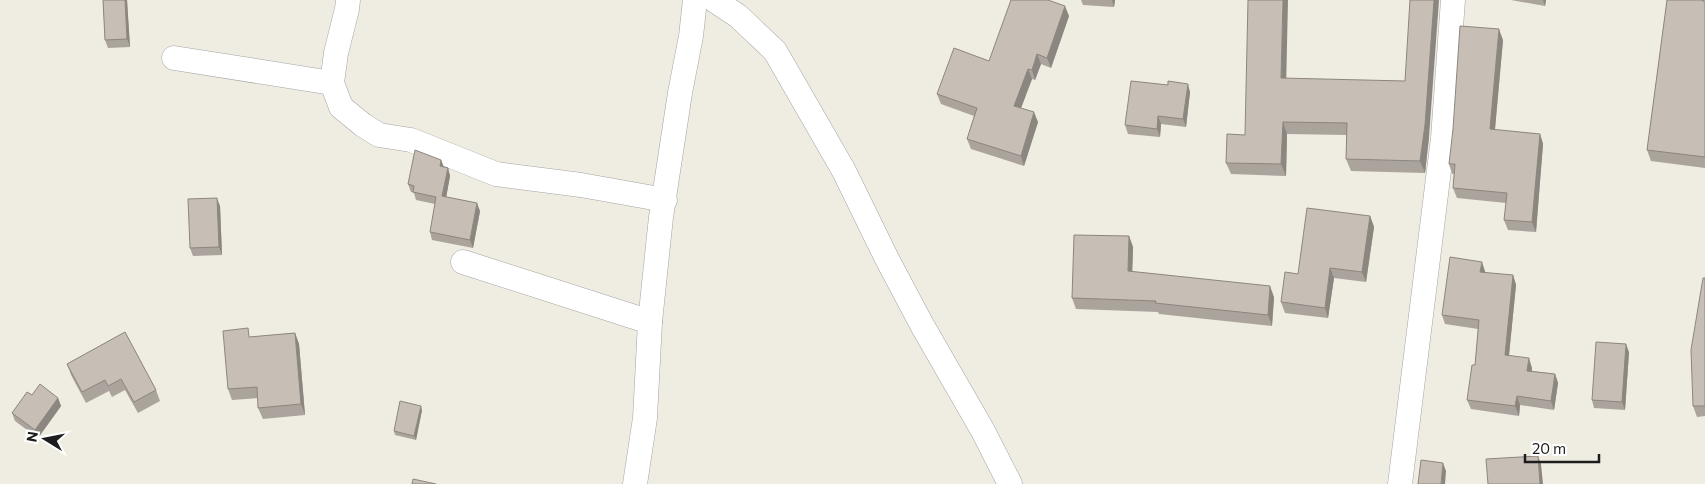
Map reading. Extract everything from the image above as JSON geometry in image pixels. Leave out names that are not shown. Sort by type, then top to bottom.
[{"type":"street","points":[[348,0],[336,53],[332,83],[341,107],[363,125],[379,135],[410,140],[496,174],[665,200]]},
{"type":"street","points":[[635,484],[645,418],[650,322],[661,217],[680,93],[691,36],[694,0]]},
{"type":"street","points":[[714,0],[738,16],[775,51],[844,172],[891,267],[983,431],[1010,484]]},
{"type":"street","points":[[1400,484],[1443,138],[1453,0]]},
{"type":"street","points":[[174,58],[332,83]]},
{"type":"street","points":[[463,262],[650,322]]},
{"type":"building","points":[[103,0],[125,0],[127,39],[105,40]]},
{"type":"building","points":[[1011,0],[1048,0],[1065,6],[1047,58],[1037,54],[1032,70],[1028,69],[1014,106],[1034,112],[1021,156],[967,139],[977,108],[937,94],[954,48],[989,61]]},
{"type":"building","points":[[1248,0],[1283,0],[1281,78],[1405,81],[1410,0],[1434,0],[1425,125],[1420,161],[1346,159],[1347,123],[1283,122],[1281,164],[1226,163],[1227,134],[1245,135]]},
{"type":"building","points":[[1667,0],[1705,1],[1705,157],[1647,150]]},
{"type":"building","points":[[1460,26],[1499,29],[1490,129],[1540,134],[1532,222],[1504,220],[1507,193],[1453,188],[1455,164],[1449,164]]},
{"type":"building","points":[[1131,81],[1168,85],[1168,81],[1188,84],[1183,119],[1158,116],[1157,129],[1125,125]]},
{"type":"building","points":[[415,150],[441,160],[440,166],[448,168],[442,196],[477,203],[470,240],[430,232],[436,197],[413,192],[414,186],[408,184]]},
{"type":"building","points":[[217,198],[219,247],[190,248],[188,199]]},
{"type":"building","points":[[1307,208],[1370,216],[1362,272],[1330,268],[1325,308],[1281,302],[1285,272],[1298,274]]},
{"type":"building","points":[[1074,235],[1129,236],[1128,271],[1270,286],[1268,315],[1155,303],[1156,301],[1072,298]]},
{"type":"building","points":[[1450,257],[1482,262],[1480,272],[1513,275],[1505,355],[1529,358],[1527,371],[1555,374],[1551,401],[1517,396],[1515,406],[1467,400],[1472,365],[1475,365],[1479,320],[1442,315]]},
{"type":"building","points":[[1703,278],[1705,278],[1705,406],[1693,406],[1691,350]]},
{"type":"building","points":[[248,328],[249,337],[295,333],[301,404],[258,408],[257,387],[228,389],[223,331]]},
{"type":"building","points":[[125,332],[156,390],[134,402],[121,379],[108,386],[105,380],[82,392],[67,364]]},
{"type":"building","points":[[1596,342],[1626,344],[1622,402],[1592,400]]},
{"type":"building","points":[[40,384],[58,398],[35,430],[12,413],[27,392],[32,395]]},
{"type":"building","points":[[400,401],[421,406],[414,436],[394,431]]},
{"type":"building","points":[[1538,456],[1540,484],[1488,484],[1486,459]]},
{"type":"building","points":[[1421,460],[1443,463],[1441,484],[1418,484]]},
{"type":"building","points":[[413,479],[436,484],[412,484]]}]
